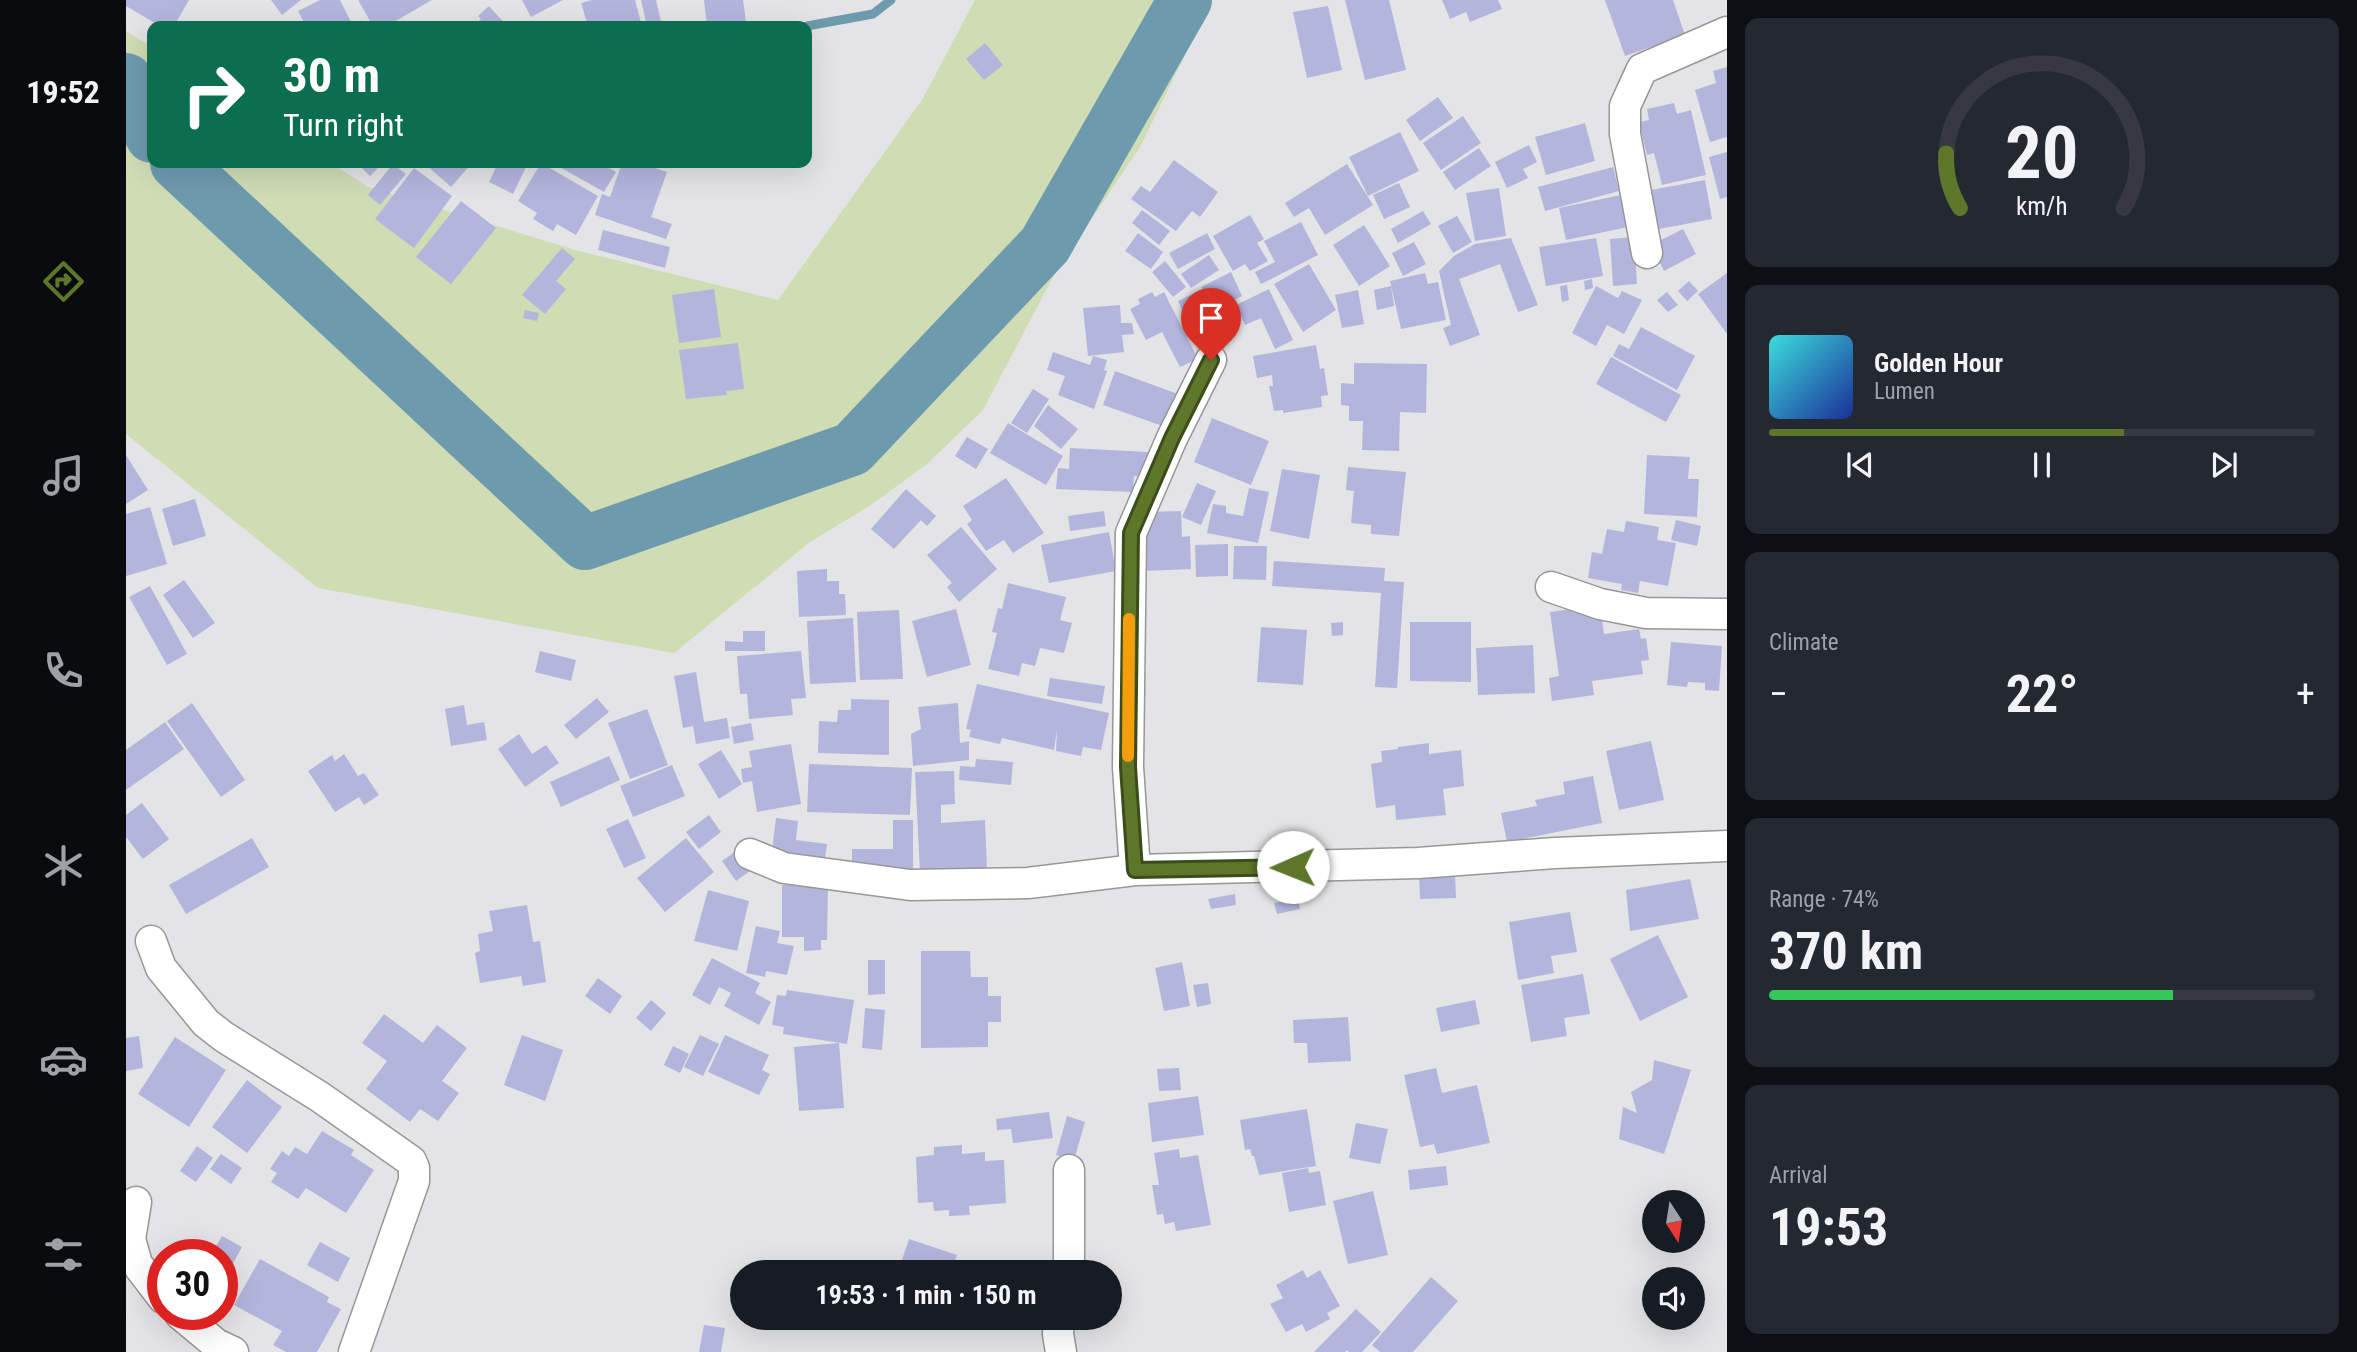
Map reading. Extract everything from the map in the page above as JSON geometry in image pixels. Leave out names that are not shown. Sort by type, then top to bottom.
[{"type":"street","points":[[1647,253],[1625,134],[1625,106],[1642,69],[1727,32]]},
{"type":"street","points":[[1135,870],[1128,767],[1131,533],[1172,438],[1211,360]]},
{"type":"street","points":[[1551,587],[1600,604],[1646,612],[1727,614]]},
{"type":"street","points":[[750,854],[784,868],[910,885],[1028,883],[1135,870],[1418,863],[1555,853],[1727,846]]},
{"type":"street","points":[[151,941],[161,968],[206,1023],[320,1097],[411,1161],[414,1181],[354,1352]]},
{"type":"street","points":[[1069,1170],[1069,1260]]},
{"type":"street","points":[[136,1202],[130,1239],[137,1264],[147,1277]]},
{"type":"street","points":[[199,1330],[216,1344],[233,1352]]},
{"type":"street","points":[[1058,1330],[1061,1352]]},
{"type":"green space","points":[[975,0],[1212,0],[1140,147],[1053,277],[983,410],[927,464],[868,507],[810,542],[674,653],[318,588],[126,434],[126,31],[147,44],[147,168],[339,168],[368,187],[579,251],[778,300],[922,100]]},
{"type":"building","points":[[126,0],[189,0],[177,21],[152,21],[126,6]]},
{"type":"building","points":[[271,0],[301,0],[282,15]]},
{"type":"building","points":[[320,0],[340,0],[350,21],[303,21],[298,11]]},
{"type":"building","points":[[358,0],[432,0],[396,21],[370,21]]},
{"type":"building","points":[[522,0],[563,0],[531,17]]},
{"type":"building","points":[[592,0],[635,0],[641,21],[586,21],[581,3]]},
{"type":"building","points":[[641,0],[656,0],[661,21],[646,21]]},
{"type":"building","points":[[704,0],[743,0],[746,21],[706,21]]},
{"type":"building","points":[[1345,0],[1389,0],[1406,70],[1365,80]]},
{"type":"building","points":[[1442,0],[1498,0],[1502,9],[1470,22],[1466,12],[1450,19]]},
{"type":"building","points":[[1605,0],[1673,0],[1685,35],[1625,56]]},
{"type":"building","points":[[489,6],[502,21],[479,21],[481,19],[478,16]]},
{"type":"building","points":[[1328,6],[1342,70],[1307,78],[1293,12]]},
{"type":"building","points":[[985,43],[1003,65],[984,80],[966,59]]},
{"type":"building","points":[[1727,67],[1727,137],[1710,142],[1695,90],[1716,83],[1713,71]]},
{"type":"building","points":[[1438,97],[1453,118],[1420,141],[1406,120]]},
{"type":"building","points":[[1674,103],[1677,114],[1691,110],[1706,175],[1662,185],[1654,153],[1647,155],[1639,122],[1649,120],[1647,109]]},
{"type":"building","points":[[1463,116],[1481,143],[1441,170],[1423,143]]},
{"type":"building","points":[[1585,123],[1595,161],[1546,175],[1535,137]]},
{"type":"building","points":[[1400,132],[1419,171],[1368,196],[1349,157]]},
{"type":"building","points":[[1529,145],[1537,162],[1523,169],[1528,178],[1507,188],[1495,162]]},
{"type":"building","points":[[1479,148],[1491,166],[1455,190],[1443,172]]},
{"type":"building","points":[[1727,152],[1727,197],[1720,199],[1709,157]]},
{"type":"building","points":[[1174,160],[1218,192],[1200,217],[1192,211],[1176,231],[1131,199],[1141,186],[1150,192]]},
{"type":"building","points":[[1347,164],[1373,205],[1325,235],[1309,208],[1294,217],[1285,203]]},
{"type":"building","points":[[1613,167],[1619,191],[1545,211],[1538,187]]},
{"type":"building","points":[[362,168],[378,168],[370,176]]},
{"type":"building","points":[[390,168],[398,168],[406,174],[380,205],[368,195]]},
{"type":"building","points":[[414,168],[452,196],[414,248],[375,219]]},
{"type":"building","points":[[430,168],[468,168],[451,187]]},
{"type":"building","points":[[496,168],[526,168],[513,194],[489,182]]},
{"type":"building","points":[[538,168],[550,168],[598,196],[576,235],[557,224],[553,231],[533,219],[537,213],[518,201]]},
{"type":"building","points":[[562,168],[609,168],[616,172],[604,192]]},
{"type":"building","points":[[620,168],[655,168],[667,172],[651,217],[672,224],[666,239],[595,215],[602,194],[610,197]]},
{"type":"building","points":[[1705,180],[1712,219],[1659,229],[1651,190]]},
{"type":"building","points":[[1399,183],[1410,207],[1384,219],[1373,195]]},
{"type":"building","points":[[1499,188],[1506,236],[1475,241],[1466,193]]},
{"type":"building","points":[[1621,195],[1628,227],[1566,240],[1559,208]]},
{"type":"building","points":[[461,201],[496,228],[451,284],[416,257]]},
{"type":"building","points":[[1142,210],[1170,231],[1159,245],[1132,223]]},
{"type":"building","points":[[1423,211],[1431,224],[1398,243],[1391,229]]},
{"type":"building","points":[[1250,215],[1264,239],[1257,243],[1268,261],[1250,271],[1245,264],[1233,271],[1213,236]]},
{"type":"building","points":[[1457,216],[1472,242],[1453,253],[1438,226]]},
{"type":"building","points":[[1301,222],[1318,255],[1261,284],[1255,272],[1275,262],[1264,241]]},
{"type":"building","points":[[1364,225],[1390,266],[1359,286],[1333,245]]},
{"type":"building","points":[[1683,229],[1696,254],[1664,271],[1651,245]]},
{"type":"building","points":[[603,230],[670,247],[665,268],[598,250]]},
{"type":"building","points":[[1138,233],[1163,252],[1151,269],[1125,251]]},
{"type":"building","points":[[1207,233],[1215,249],[1178,269],[1169,253]]},
{"type":"building","points":[[1634,237],[1637,284],[1613,286],[1610,239]]},
{"type":"building","points":[[1511,238],[1538,305],[1518,312],[1500,264],[1459,279],[1480,335],[1450,346],[1443,328],[1451,325],[1439,271],[1454,256],[1475,244]]},
{"type":"building","points":[[1596,238],[1603,276],[1546,286],[1539,247]]},
{"type":"building","points":[[1414,242],[1426,264],[1403,276],[1392,253]]},
{"type":"building","points":[[562,248],[575,259],[556,281],[566,289],[545,314],[522,295]]},
{"type":"building","points":[[1209,255],[1219,270],[1191,288],[1181,274]]},
{"type":"building","points":[[1165,261],[1186,287],[1173,297],[1152,272]]},
{"type":"building","points":[[1309,264],[1336,310],[1303,332],[1274,284]]},
{"type":"building","points":[[1231,272],[1242,296],[1214,311],[1201,287]]},
{"type":"building","points":[[1425,273],[1428,284],[1438,282],[1446,320],[1401,329],[1390,281]]},
{"type":"building","points":[[1727,273],[1727,334],[1698,294]]},
{"type":"building","points":[[1592,279],[1593,288],[1585,290],[1584,281]]},
{"type":"building","points":[[1689,281],[1698,291],[1687,301],[1678,291]]},
{"type":"building","points":[[1567,285],[1569,300],[1562,302],[1560,286]]},
{"type":"building","points":[[1391,286],[1394,306],[1377,310],[1374,290]]},
{"type":"building","points":[[1596,286],[1618,298],[1622,291],[1642,300],[1624,334],[1607,325],[1596,346],[1572,333]]},
{"type":"building","points":[[714,289],[721,337],[679,343],[672,295]]},
{"type":"building","points":[[1269,289],[1293,340],[1275,349],[1261,318],[1245,325],[1236,305]]},
{"type":"building","points":[[1358,290],[1364,324],[1342,328],[1335,295]]},
{"type":"building","points":[[1199,291],[1225,346],[1204,357],[1178,301]]},
{"type":"building","points":[[1152,292],[1155,297],[1164,292],[1198,359],[1180,367],[1162,332],[1146,340],[1130,309],[1140,304],[1138,299]]},
{"type":"building","points":[[1667,292],[1678,305],[1668,312],[1657,300]]},
{"type":"building","points":[[1120,305],[1121,323],[1132,323],[1134,334],[1122,335],[1124,352],[1088,356],[1083,308]]},
{"type":"building","points":[[525,310],[539,313],[537,321],[523,318]]},
{"type":"building","points":[[1641,327],[1695,356],[1677,390],[1613,356],[1619,344],[1629,349]]},
{"type":"building","points":[[738,343],[744,389],[726,391],[727,395],[686,399],[679,350]]},
{"type":"building","points":[[1316,345],[1320,369],[1324,368],[1328,395],[1321,396],[1322,407],[1283,413],[1283,410],[1274,411],[1269,386],[1273,386],[1272,375],[1257,378],[1253,356]]},
{"type":"building","points":[[1053,352],[1090,365],[1093,356],[1107,360],[1104,370],[1107,371],[1094,409],[1058,395],[1065,376],[1047,370]]},
{"type":"building","points":[[1611,357],[1681,395],[1666,422],[1596,384]]},
{"type":"building","points":[[1354,363],[1427,364],[1426,413],[1400,412],[1399,451],[1362,450],[1363,421],[1349,421],[1349,406],[1341,405],[1341,383],[1354,384]]},
{"type":"building","points":[[1115,371],[1186,397],[1174,430],[1103,405]]},
{"type":"building","points":[[1033,389],[1049,399],[1027,433],[1011,423]]},
{"type":"building","points":[[1048,405],[1078,429],[1061,449],[1034,426]]},
{"type":"building","points":[[1212,418],[1269,441],[1251,485],[1194,462]]},
{"type":"building","points":[[1008,423],[1063,456],[1046,485],[990,453]]},
{"type":"building","points":[[967,437],[988,449],[976,469],[955,456]]},
{"type":"building","points":[[1070,448],[1148,452],[1147,477],[1134,476],[1133,492],[1056,489],[1058,468],[1069,469]]},
{"type":"building","points":[[126,455],[148,490],[126,504]]},
{"type":"building","points":[[1647,455],[1690,457],[1688,479],[1699,479],[1697,517],[1644,514]]},
{"type":"building","points":[[1348,467],[1406,472],[1399,536],[1371,534],[1371,525],[1351,523],[1354,491],[1346,490]]},
{"type":"building","points":[[1282,469],[1320,475],[1309,539],[1270,531]]},
{"type":"building","points":[[1006,478],[1044,533],[1013,553],[1004,540],[986,551],[967,524],[972,520],[963,506]]},
{"type":"building","points":[[1197,483],[1216,491],[1201,525],[1182,517]]},
{"type":"building","points":[[1249,488],[1269,492],[1258,543],[1207,533],[1213,504],[1226,506],[1226,513],[1243,516]]},
{"type":"building","points":[[906,489],[936,516],[927,526],[921,520],[894,549],[871,529]]},
{"type":"building","points":[[195,499],[206,536],[173,546],[162,509]]},
{"type":"building","points":[[150,507],[167,564],[126,576],[126,514]]},
{"type":"building","points":[[1104,511],[1106,526],[1070,531],[1068,516]]},
{"type":"building","points":[[1181,511],[1182,537],[1190,536],[1191,569],[1144,571],[1143,537],[1148,536],[1147,512]]},
{"type":"building","points":[[1676,520],[1701,526],[1697,546],[1671,540]]},
{"type":"building","points":[[1626,521],[1659,527],[1657,540],[1676,543],[1668,586],[1640,581],[1638,593],[1621,590],[1622,584],[1588,578],[1592,552],[1602,554],[1607,529],[1624,532]]},
{"type":"building","points":[[961,527],[997,569],[959,602],[947,587],[952,583],[927,555]]},
{"type":"building","points":[[1109,532],[1116,571],[1049,583],[1041,545]]},
{"type":"building","points":[[1228,544],[1228,576],[1196,577],[1195,545]]},
{"type":"building","points":[[1234,546],[1267,546],[1266,580],[1233,579]]},
{"type":"building","points":[[1274,561],[1385,568],[1384,581],[1404,582],[1397,688],[1375,687],[1381,593],[1272,586]]},
{"type":"building","points":[[827,569],[827,581],[839,581],[839,594],[845,594],[846,615],[799,617],[797,571]]},
{"type":"building","points":[[184,580],[215,623],[193,638],[163,595]]},
{"type":"building","points":[[1008,583],[1066,597],[1060,620],[1072,623],[1064,653],[1040,648],[1035,666],[1022,663],[1019,676],[988,669],[997,633],[992,632],[998,608],[1002,609]]},
{"type":"building","points":[[150,586],[187,654],[167,665],[129,597]]},
{"type":"building","points":[[1600,605],[1604,634],[1639,629],[1641,639],[1646,638],[1649,660],[1641,661],[1643,674],[1592,681],[1594,695],[1552,701],[1549,678],[1559,676],[1550,612]]},
{"type":"building","points":[[956,609],[971,665],[927,677],[912,621]]},
{"type":"building","points":[[899,610],[903,679],[860,680],[857,612]]},
{"type":"building","points":[[853,618],[856,682],[810,684],[807,621]]},
{"type":"building","points":[[1343,622],[1343,635],[1332,636],[1331,623]]},
{"type":"building","points":[[1410,622],[1471,622],[1471,682],[1410,681]]},
{"type":"building","points":[[1261,627],[1307,630],[1303,685],[1257,682]]},
{"type":"building","points":[[743,631],[765,631],[765,651],[725,651],[725,641],[743,642]]},
{"type":"building","points":[[1671,642],[1722,646],[1719,691],[1705,690],[1705,683],[1688,682],[1687,687],[1667,685]]},
{"type":"building","points":[[1533,645],[1535,693],[1478,695],[1476,648]]},
{"type":"building","points":[[540,651],[576,660],[571,681],[535,672]]},
{"type":"building","points":[[801,651],[806,698],[791,699],[793,715],[749,719],[747,694],[740,694],[737,656]]},
{"type":"building","points":[[696,672],[704,722],[727,718],[730,738],[696,744],[693,726],[683,728],[674,676]]},
{"type":"building","points":[[1050,678],[1105,686],[1102,704],[1047,696]]},
{"type":"building","points":[[977,684],[1109,713],[1101,750],[1083,747],[1081,756],[1056,751],[1057,730],[1054,750],[1002,738],[1000,744],[969,737],[971,730],[966,729]]},
{"type":"building","points":[[597,698],[609,712],[576,739],[564,725]]},
{"type":"building","points":[[851,699],[889,700],[889,755],[818,753],[819,721],[837,722],[838,710],[851,710]]},
{"type":"building","points":[[192,703],[245,780],[221,797],[167,721]]},
{"type":"building","points":[[958,703],[960,743],[969,741],[969,760],[913,766],[911,734],[921,729],[918,707]]},
{"type":"building","points":[[464,705],[467,725],[484,722],[487,740],[451,746],[445,709]]},
{"type":"building","points":[[647,709],[668,765],[630,779],[608,723]]},
{"type":"building","points":[[165,722],[184,749],[126,790],[126,750]]},
{"type":"building","points":[[751,723],[754,740],[734,744],[731,727]]},
{"type":"building","points":[[519,734],[532,754],[546,745],[559,763],[525,787],[498,749]]},
{"type":"building","points":[[1651,741],[1664,800],[1619,810],[1606,751]]},
{"type":"building","points":[[1429,743],[1429,754],[1461,750],[1464,786],[1443,789],[1446,815],[1396,820],[1395,805],[1376,808],[1371,764],[1382,762],[1381,751]]},
{"type":"building","points":[[791,744],[801,804],[757,812],[752,781],[743,783],[741,769],[752,767],[749,751]]},
{"type":"building","points":[[721,750],[742,784],[719,799],[698,764]]},
{"type":"building","points":[[344,754],[358,776],[364,773],[379,795],[364,805],[359,797],[335,812],[308,771],[332,755],[335,761]]},
{"type":"building","points":[[609,756],[620,780],[561,807],[550,782]]},
{"type":"building","points":[[976,759],[1013,762],[1011,785],[959,780],[960,766],[975,767]]},
{"type":"building","points":[[809,764],[912,768],[910,815],[807,812]]},
{"type":"building","points":[[672,765],[685,796],[633,817],[620,786]]},
{"type":"building","points":[[954,771],[955,804],[941,805],[941,823],[985,820],[987,870],[920,873],[915,772]]},
{"type":"building","points":[[1593,776],[1602,823],[1507,842],[1501,813],[1537,806],[1535,800],[1565,794],[1563,782]]},
{"type":"building","points":[[142,803],[169,839],[143,859],[126,837],[126,815]]},
{"type":"building","points":[[709,815],[721,832],[699,849],[686,832]]},
{"type":"building","points":[[776,818],[798,821],[796,840],[827,844],[824,865],[771,859]]},
{"type":"building","points":[[628,819],[646,858],[624,868],[606,829]]},
{"type":"building","points":[[893,820],[913,820],[913,869],[852,869],[852,849],[893,849]]},
{"type":"building","points":[[252,838],[269,867],[186,914],[169,885]]},
{"type":"building","points":[[686,838],[714,872],[665,912],[637,878]]},
{"type":"building","points":[[736,851],[750,871],[736,881],[722,861]]},
{"type":"building","points":[[1455,874],[1456,898],[1420,899],[1419,875]]},
{"type":"building","points":[[1690,879],[1699,919],[1630,931],[1626,890]]},
{"type":"building","points":[[782,885],[828,885],[827,940],[821,940],[821,950],[804,951],[804,937],[782,937]]},
{"type":"building","points":[[708,890],[749,901],[737,951],[694,941]]},
{"type":"building","points":[[1235,894],[1236,905],[1211,909],[1208,899]]},
{"type":"building","points":[[1298,898],[1300,909],[1277,914],[1274,903]]},
{"type":"building","points":[[527,905],[533,942],[540,941],[546,982],[523,986],[521,976],[480,983],[475,953],[480,951],[478,934],[493,931],[489,911]]},
{"type":"building","points":[[1570,912],[1577,952],[1551,956],[1554,973],[1518,980],[1509,922]]},
{"type":"building","points":[[756,926],[780,931],[777,943],[794,946],[787,975],[766,971],[765,977],[746,973]]},
{"type":"building","points":[[1658,935],[1688,997],[1640,1021],[1610,959]]},
{"type":"building","points":[[921,951],[970,951],[971,977],[988,977],[988,996],[1001,996],[1001,1022],[988,1022],[988,1047],[921,1048]]},
{"type":"building","points":[[712,958],[760,983],[755,993],[771,1002],[759,1025],[724,1006],[731,993],[719,987],[710,1005],[692,995]]},
{"type":"building","points":[[868,960],[885,960],[885,994],[868,995]]},
{"type":"building","points":[[1182,962],[1190,1006],[1164,1011],[1155,968]]},
{"type":"building","points":[[1583,974],[1590,1014],[1564,1018],[1567,1036],[1531,1042],[1521,985]]},
{"type":"building","points":[[598,978],[622,996],[610,1014],[585,996]]},
{"type":"building","points":[[1208,983],[1211,1004],[1197,1007],[1193,985]]},
{"type":"building","points":[[787,990],[854,1000],[847,1044],[783,1034],[784,1027],[772,1025],[777,995],[786,996]]},
{"type":"building","points":[[651,1000],[666,1013],[651,1031],[636,1018]]},
{"type":"building","points":[[1475,1000],[1480,1024],[1441,1032],[1436,1008]]},
{"type":"building","points":[[865,1008],[885,1010],[882,1050],[862,1048]]},
{"type":"building","points":[[384,1014],[423,1043],[437,1025],[467,1048],[442,1081],[459,1093],[438,1121],[420,1109],[410,1122],[366,1089],[387,1061],[362,1043]]},
{"type":"building","points":[[1348,1017],[1351,1061],[1308,1063],[1307,1043],[1294,1043],[1293,1020]]},
{"type":"building","points":[[522,1035],[563,1050],[545,1101],[504,1085]]},
{"type":"building","points":[[700,1035],[719,1044],[703,1076],[684,1067]]},
{"type":"building","points":[[725,1035],[769,1055],[762,1070],[770,1074],[759,1095],[708,1072]]},
{"type":"building","points":[[139,1036],[143,1068],[126,1071],[126,1038]]},
{"type":"building","points":[[175,1037],[226,1070],[189,1127],[138,1094]]},
{"type":"building","points":[[839,1043],[844,1108],[799,1111],[794,1047]]},
{"type":"building","points":[[673,1046],[689,1054],[680,1073],[664,1065]]},
{"type":"building","points":[[1654,1060],[1691,1070],[1664,1154],[1619,1139],[1623,1107],[1637,1113],[1631,1092],[1652,1080]]},
{"type":"building","points":[[1179,1068],[1181,1090],[1159,1091],[1157,1069]]},
{"type":"building","points":[[1436,1068],[1442,1093],[1477,1085],[1490,1143],[1437,1154],[1434,1144],[1420,1147],[1404,1075]]},
{"type":"building","points":[[247,1080],[282,1107],[247,1153],[212,1127]]},
{"type":"building","points":[[1198,1096],[1204,1135],[1152,1142],[1148,1103]]},
{"type":"building","points":[[1307,1109],[1316,1166],[1259,1175],[1254,1156],[1250,1149],[1245,1150],[1240,1120]]},
{"type":"building","points":[[1049,1112],[1053,1138],[1013,1143],[1011,1129],[997,1130],[996,1119]]},
{"type":"building","points":[[1067,1116],[1085,1122],[1074,1160],[1056,1155]]},
{"type":"building","points":[[1356,1123],[1388,1129],[1380,1164],[1349,1158]]},
{"type":"building","points":[[322,1131],[354,1150],[351,1155],[374,1170],[346,1213],[306,1188],[298,1199],[271,1182],[277,1173],[270,1169],[282,1151],[289,1156],[295,1147],[307,1154]]},
{"type":"building","points":[[962,1145],[962,1154],[985,1152],[985,1161],[1004,1160],[1006,1203],[969,1206],[970,1215],[949,1216],[949,1210],[934,1211],[933,1202],[918,1203],[916,1157],[934,1155],[934,1147]]},
{"type":"building","points":[[197,1146],[213,1158],[196,1182],[180,1171]]},
{"type":"building","points":[[1179,1149],[1180,1158],[1198,1155],[1211,1225],[1176,1231],[1174,1222],[1165,1224],[1163,1214],[1157,1215],[1152,1185],[1159,1185],[1154,1153]]},
{"type":"building","points":[[221,1154],[242,1168],[231,1184],[210,1169]]},
{"type":"building","points":[[1446,1166],[1448,1185],[1410,1190],[1408,1170]]},
{"type":"building","points":[[1308,1168],[1309,1173],[1320,1171],[1326,1205],[1289,1212],[1282,1173]]},
{"type":"building","points":[[1373,1191],[1388,1255],[1348,1264],[1333,1201]]},
{"type":"building","points":[[909,1239],[957,1255],[955,1260],[902,1260]]},
{"type":"building","points":[[320,1242],[350,1258],[338,1282],[307,1265]]},
{"type":"building","points":[[260,1259],[329,1297],[327,1302],[341,1309],[317,1352],[286,1352],[273,1345],[282,1331],[238,1307],[238,1298]]},
{"type":"building","points":[[1303,1270],[1307,1278],[1320,1270],[1340,1306],[1327,1313],[1330,1319],[1306,1332],[1302,1324],[1286,1332],[1270,1304],[1283,1298],[1276,1285]]},
{"type":"building","points":[[1431,1277],[1458,1301],[1413,1352],[1380,1352],[1372,1345]]},
{"type":"building","points":[[1356,1309],[1381,1332],[1362,1352],[1314,1352]]},
{"type":"building","points":[[704,1325],[725,1328],[721,1352],[699,1352]]},
{"type":"waterway","points":[[812,25],[873,14],[891,0]]},
{"type":"waterway","points":[[182,168],[585,543],[852,449],[1045,245],[1185,0]]},
{"type":"waterway","points":[[126,80],[147,125]]},
{"type":"slow traffic","points":[[1128,756],[1129,619]]},
{"type":"route","points":[[1211,360],[1172,438],[1131,533],[1128,767],[1135,870],[1293,867]]}]
